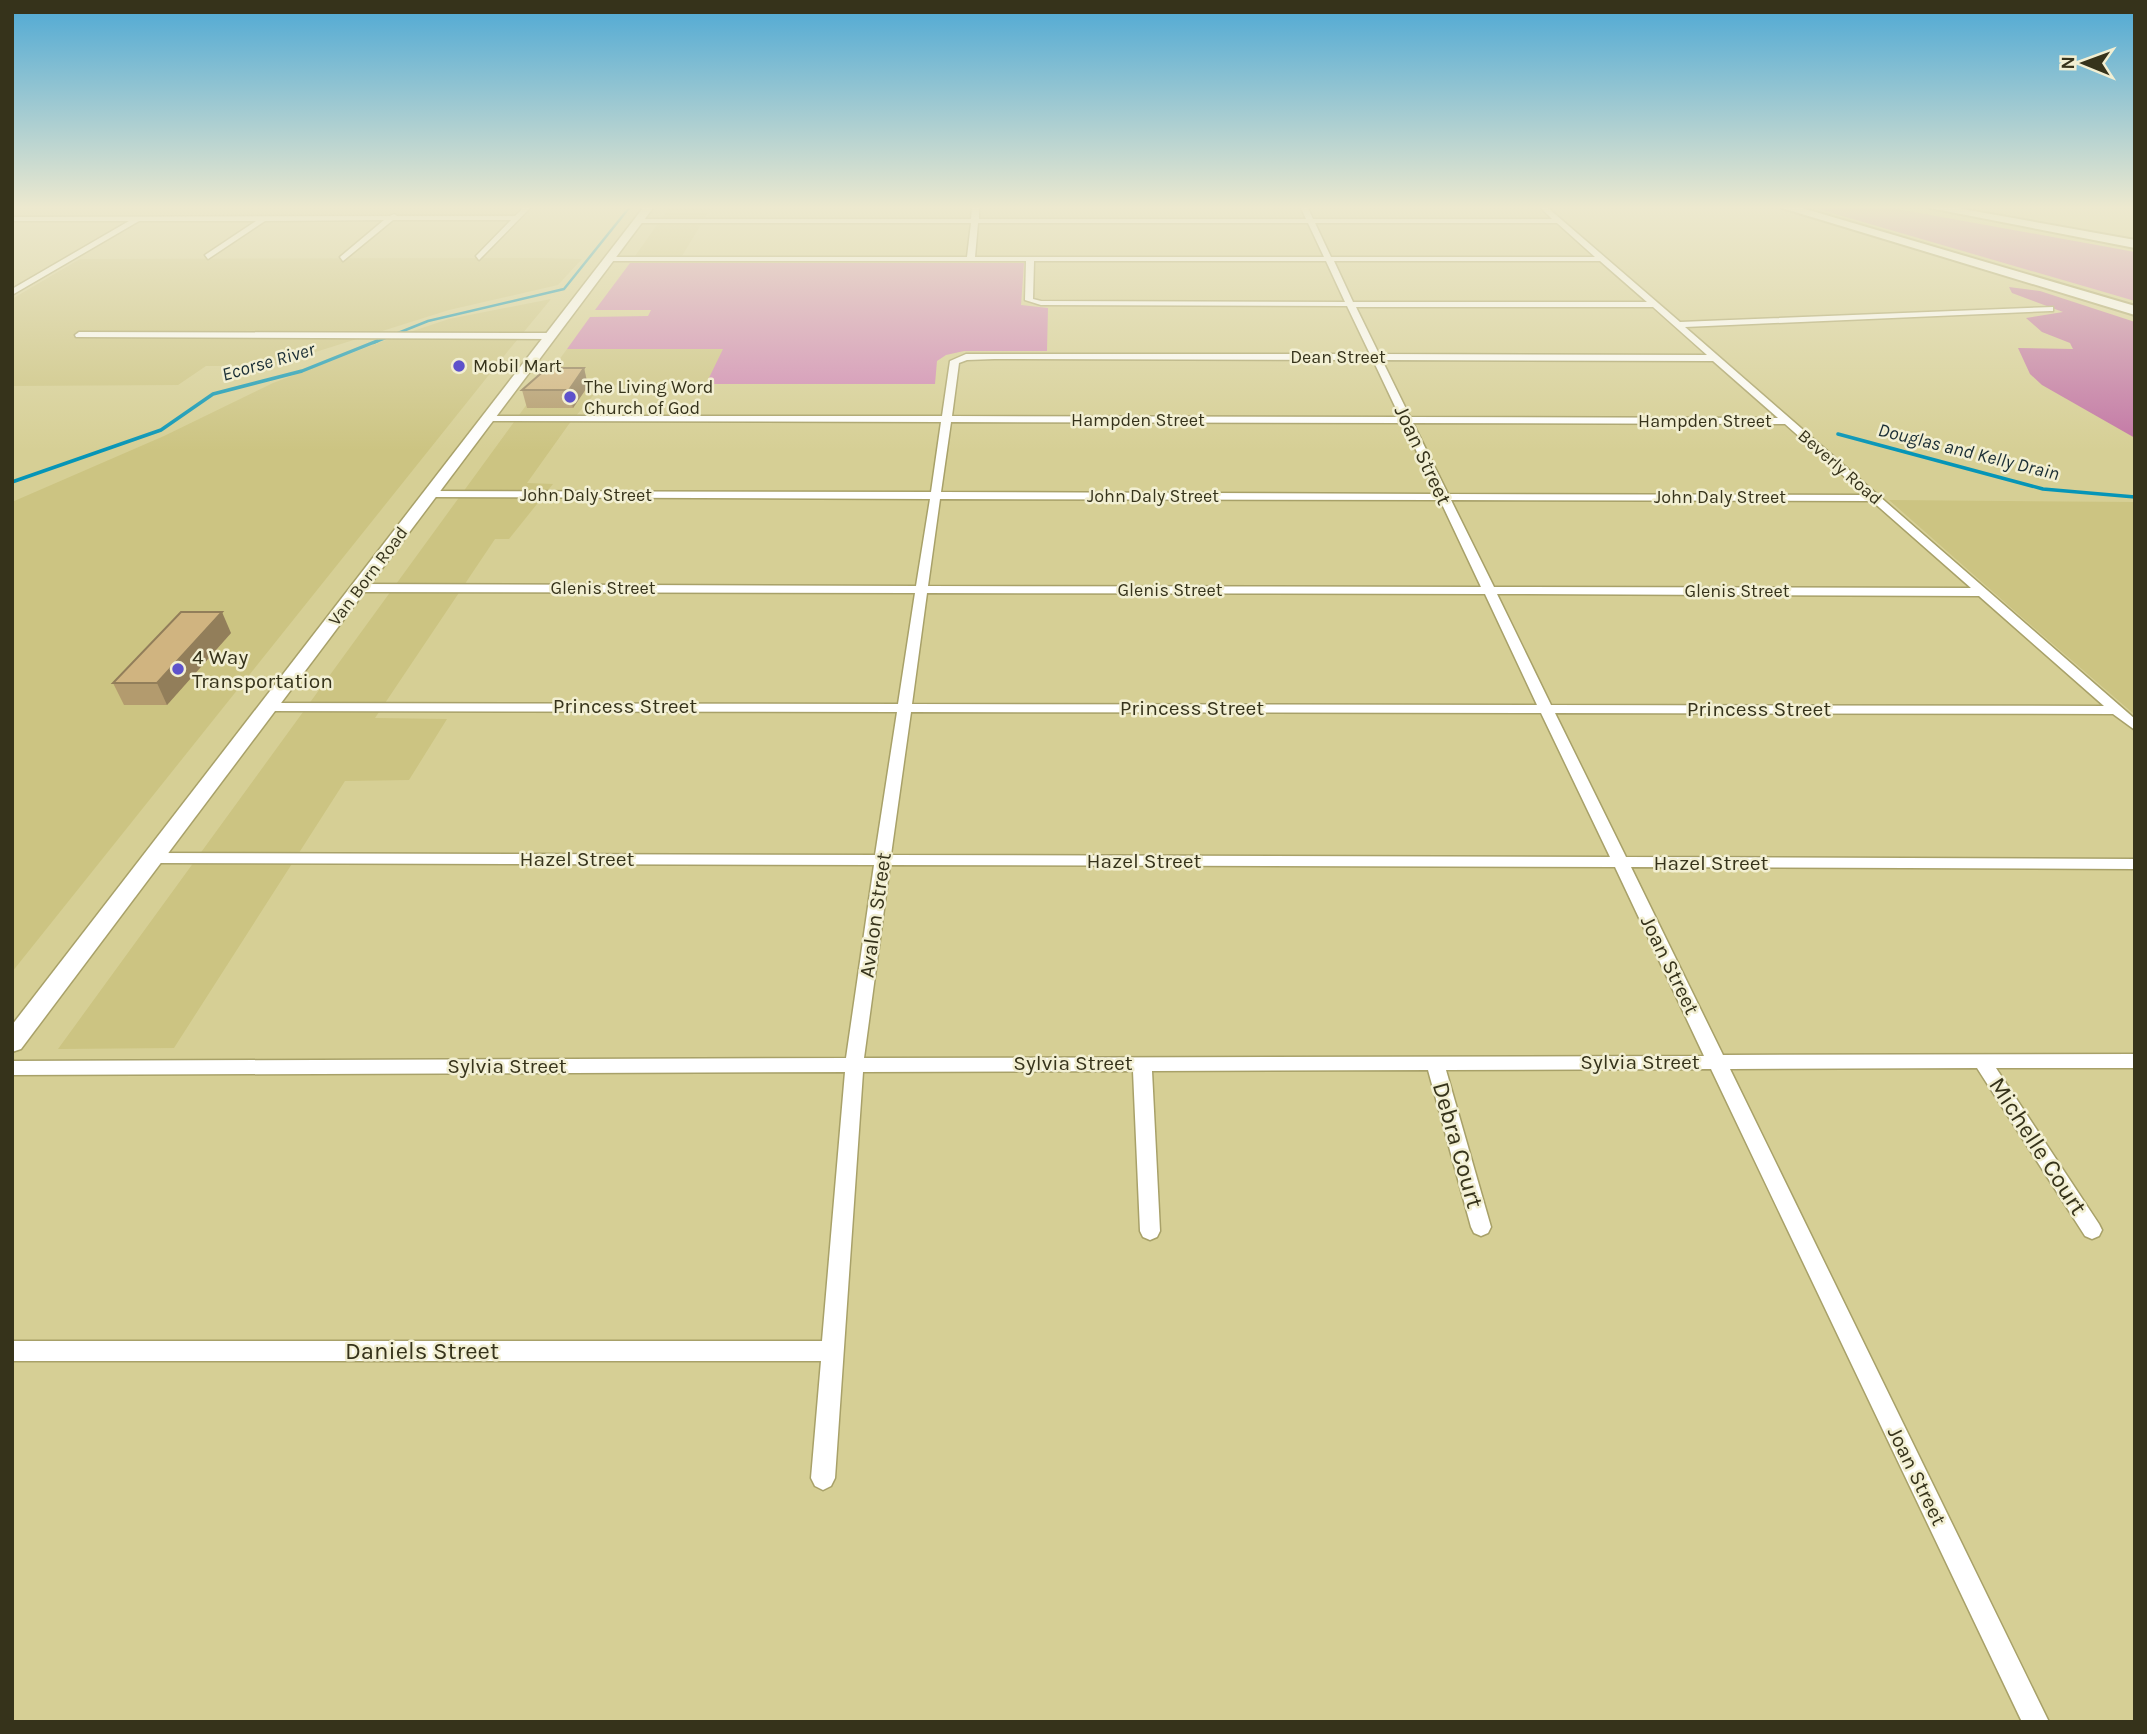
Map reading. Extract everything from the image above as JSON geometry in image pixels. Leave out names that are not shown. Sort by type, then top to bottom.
[{"type":"highway","points":[[2061,289],[2135,311]]},
{"type":"main road","name":"Van Born Road","points":[[12,1043],[586,289]]},
{"type":"street","points":[[1029,289],[1029,299],[1041,303],[1654,304]]},
{"type":"street","name":"Joan Street","points":[[1345,289],[1488,591],[2036,1722]]},
{"type":"street","name":"Beverly Road","points":[[1636,289],[2135,726]]},
{"type":"street","points":[[1678,325],[2050,309]]},
{"type":"street","points":[[79,335],[550,337]]},
{"type":"street","name":"Dean Street","points":[[960,358],[1716,358]]},
{"type":"street","name":"Avalon Street","points":[[823,1478],[855,1064],[954,362],[960,358]]},
{"type":"street","name":"Hampden Street","points":[[488,418],[1788,421]]},
{"type":"street","name":"John Daly Street","points":[[430,494],[1875,498]]},
{"type":"street","name":"Glenis Street","points":[[359,588],[1980,592]]},
{"type":"street","name":"Princess Street","points":[[268,707],[2116,710]]},
{"type":"street","name":"Hazel Street","points":[[153,858],[2135,864]]},
{"type":"street","name":"Sylvia Street","points":[[12,1068],[2135,1061]]},
{"type":"street","name":"Debra Court","points":[[1435,1062],[1481,1227]]},
{"type":"street","points":[[1142,1063],[1150,1231]]},
{"type":"street","name":"Michelle Court","points":[[1983,1063],[2092,1230]]},
{"type":"street","name":"Daniels Street","points":[[12,1351],[832,1351]]},
{"type":"shaded area","points":[[29,289],[541,289],[449,310],[271,366],[206,366],[178,385],[12,386],[12,299]]},
{"type":"shaded area","points":[[611,289],[1022,289],[1021,305],[1048,308],[1047,351],[964,351],[946,355],[937,361],[935,384],[706,384],[723,349],[567,349],[590,317],[648,316],[651,310],[595,310]]},
{"type":"shaded area","points":[[2010,289],[2040,291],[2135,322],[2135,438],[2042,385],[2030,374],[2018,348],[2073,349],[2070,343],[2042,332],[2026,318],[2063,312],[2012,293]]},
{"type":"shaded area","points":[[2093,289],[2135,289],[2135,301]]},
{"type":"shaded area","points":[[551,299],[12,972],[12,502],[164,436],[273,383],[386,340],[449,319]]},
{"type":"shaded area","points":[[567,349],[724,349],[706,384],[602,385],[569,424],[527,483],[553,484],[509,539],[495,539],[375,718],[447,719],[409,780],[345,781],[174,1048],[58,1049]]},
{"type":"shaded area","points":[[1889,500],[2135,502],[2135,715],[2017,613]]},
{"type":"building","points":[[547,368],[584,368],[569,390],[522,390]]},
{"type":"building","points":[[181,612],[222,612],[157,683],[113,683]]},
{"type":"waterway","name":"Ecorse River","points":[[373,343],[428,321],[564,289]]},
{"type":"waterway","name":"Ecorse River","points":[[12,482],[161,430],[213,394],[302,371],[377,341]]},
{"type":"waterway","name":"Douglas and Kelly Drain","points":[[1838,434],[2043,489],[2135,497]]},
{"type":"place","name":"Mobil Mart","points":[[459,366]]},
{"type":"place","name":"The Living Word Church of God","points":[[570,397]]},
{"type":"place","name":"4 Way Transportation","points":[[178,669]]}]
